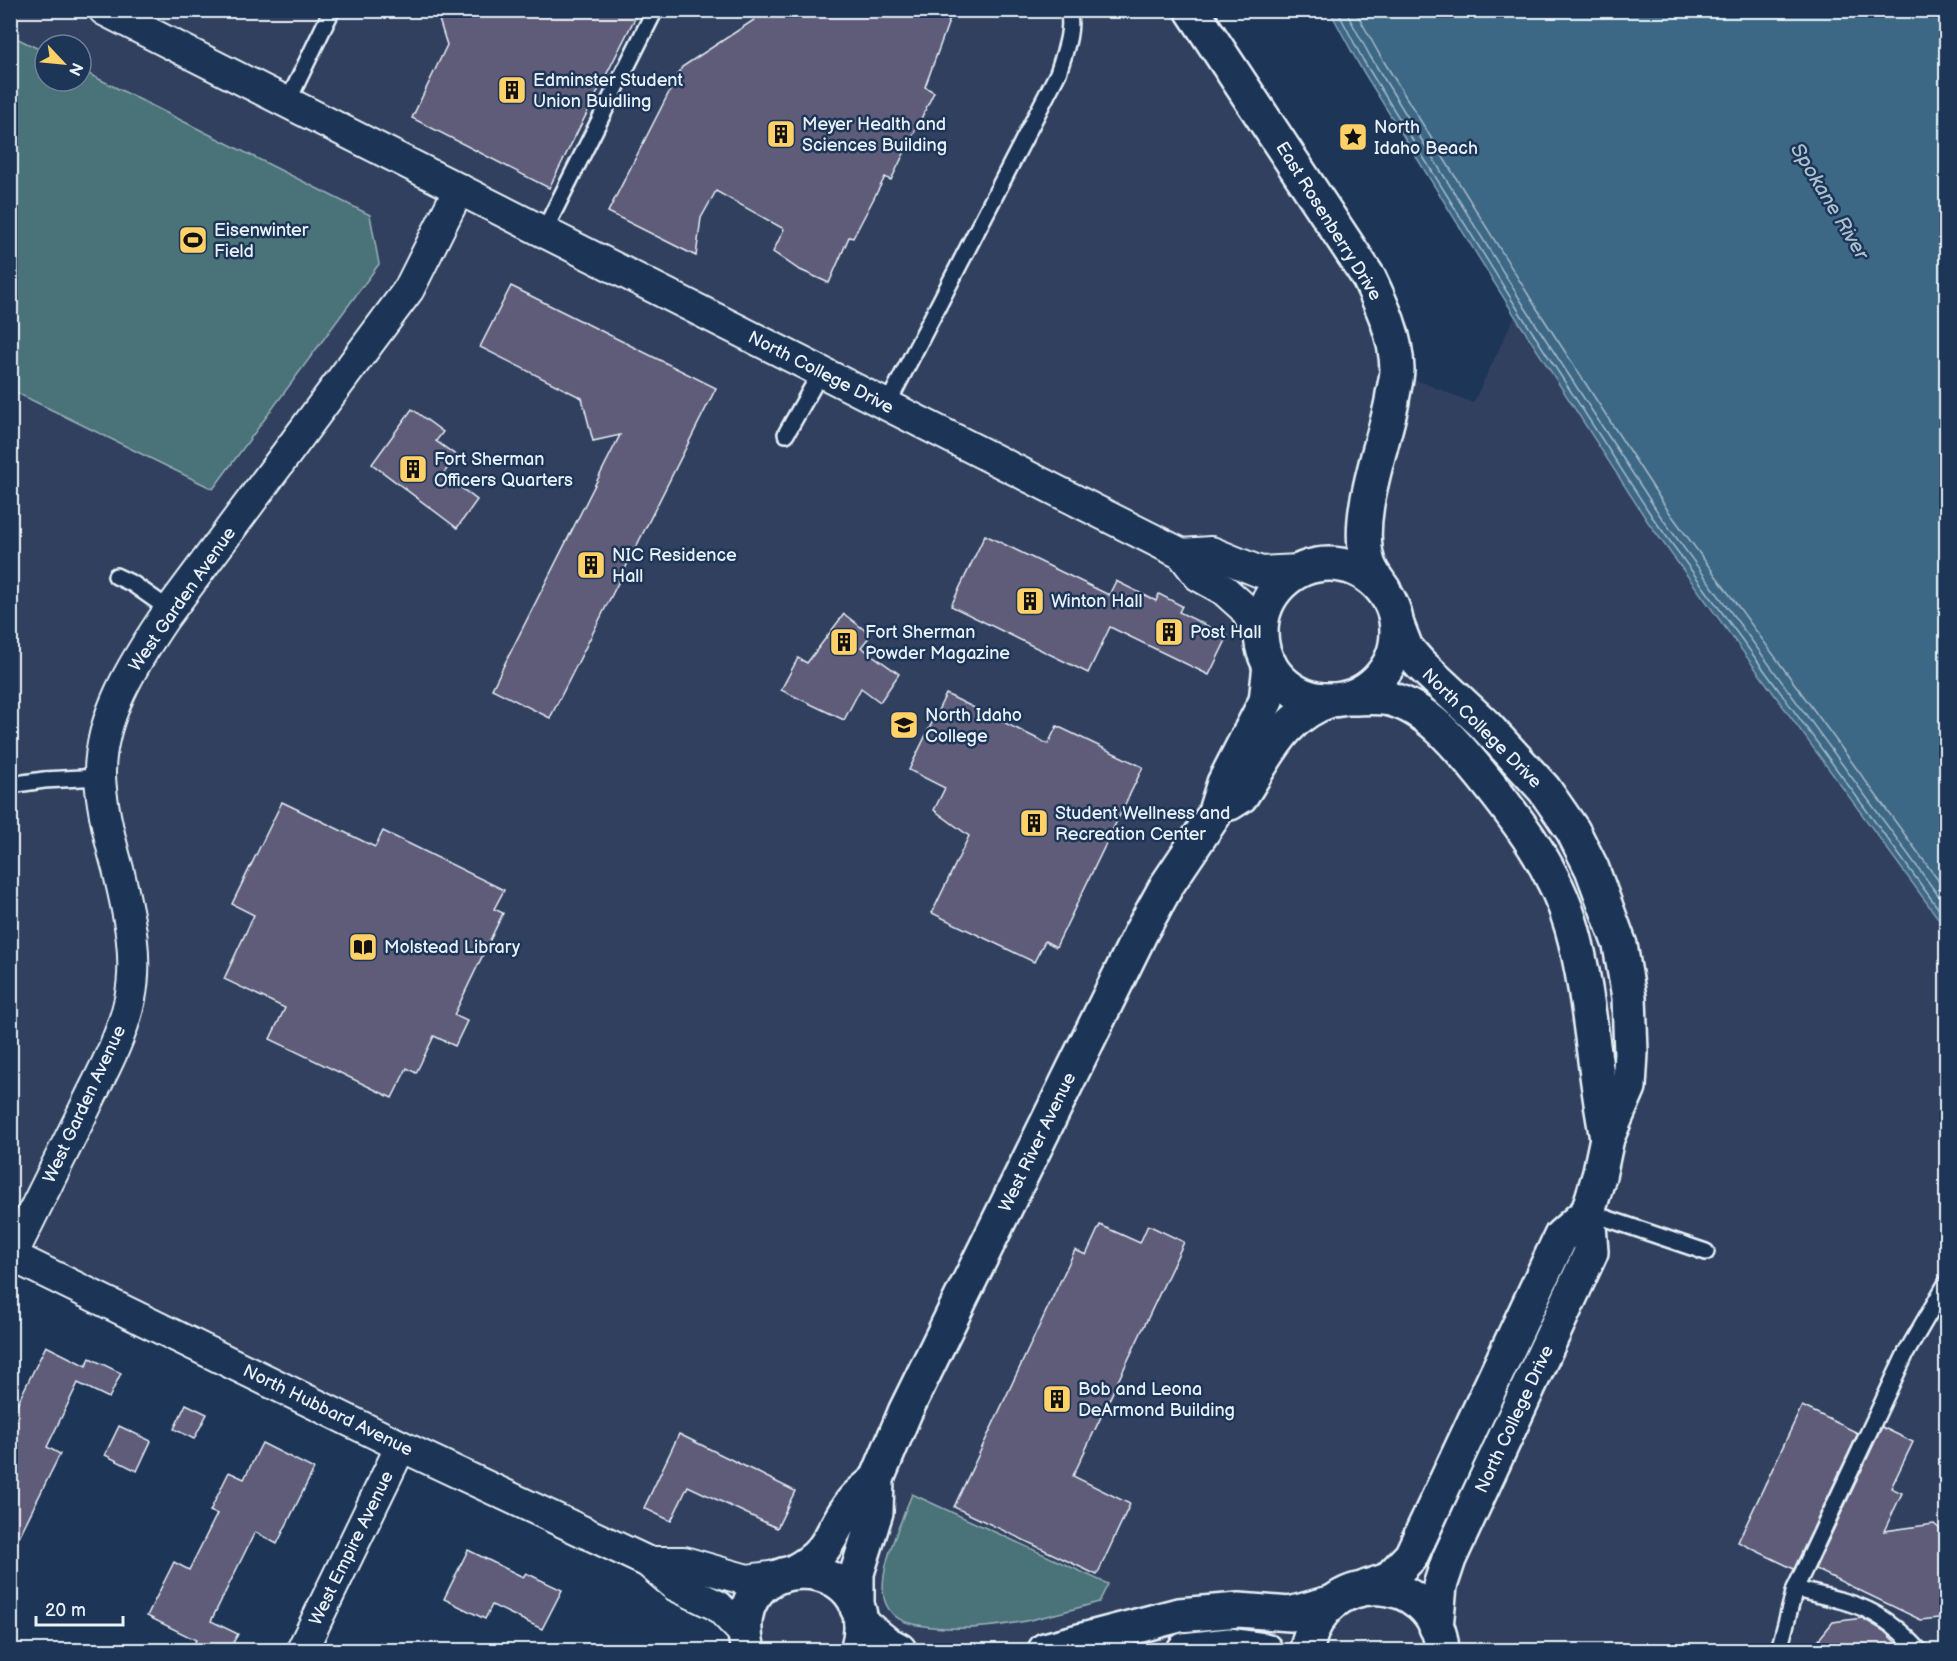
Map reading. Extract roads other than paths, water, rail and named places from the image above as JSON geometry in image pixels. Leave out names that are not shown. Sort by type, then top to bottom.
[{"type":"street","name":"North College Drive","points":[[104,10],[1182,554],[1199,576],[1224,590],[1244,608],[1258,632],[1266,657]]},
{"type":"street","name":"East Rosenberry Drive","points":[[1192,10],[1369,278],[1389,323],[1394,342],[1397,372],[1385,433],[1368,496],[1365,547],[1371,572],[1384,590]]},
{"type":"street","name":"West Garden Avenue","points":[[11,1256],[109,1058],[130,999],[134,960],[130,918],[109,835],[100,777],[103,746],[120,691],[139,654],[170,610],[410,289],[459,189]]},
{"type":"street","name":"North College Drive","points":[[1182,554],[1211,552],[1260,572],[1299,570]]},
{"type":"street","points":[[1335,564],[1353,568],[1370,577],[1384,590],[1393,607],[1397,625],[1397,644],[1391,662],[1381,678],[1366,690],[1340,699],[1312,698],[1295,691],[1280,680],[1266,657],[1263,621],[1272,595],[1284,581],[1299,570],[1317,565],[1335,564]]},
{"type":"street","name":"North College Drive","points":[[1397,625],[1406,648],[1484,724],[1544,789],[1573,831],[1592,869],[1620,945],[1629,997],[1631,1053],[1629,1087],[1607,1138],[1588,1212],[1591,1252],[1449,1558],[1440,1586],[1441,1644]]},
{"type":"street","name":"West River Avenue","points":[[858,1627],[857,1573],[876,1512],[877,1479],[905,1412],[1141,932],[1167,885],[1214,815],[1224,783],[1266,701],[1266,657]]},
{"type":"street","name":"North College Drive","points":[[1340,699],[1390,699],[1413,709],[1434,724],[1467,757],[1532,840],[1556,887],[1572,927],[1591,1022],[1596,1085],[1607,1138]]},
{"type":"street","name":"West River Avenue","points":[[1214,815],[1241,796],[1293,719],[1310,707],[1340,699]]},
{"type":"street","name":"North College Drive","points":[[1045,1650],[1179,1615],[1239,1610],[1290,1614],[1330,1603],[1347,1593],[1388,1580],[1410,1556],[1561,1236],[1588,1212]]},
{"type":"street","name":"North Hubbard Avenue","points":[[11,1256],[401,1446],[648,1562],[676,1586],[718,1606],[747,1646]]},
{"type":"street","name":"West Empire Avenue","points":[[302,1650],[401,1446]]},
{"type":"street","name":"West River Avenue","points":[[747,1646],[745,1616],[752,1599],[764,1586],[807,1564],[824,1550],[852,1502],[877,1479]]},
{"type":"street","name":"North Hubbard Avenue","points":[[648,1562],[684,1562],[747,1580],[786,1574]]},
{"type":"street","points":[[786,1574],[810,1571],[825,1575],[850,1594],[858,1627],[899,1650]]},
{"type":"street","points":[[1367,1587],[1389,1588],[1408,1596],[1425,1609],[1441,1644]]},
{"type":"street","points":[[1307,1650],[1309,1636],[1317,1618],[1330,1603]]},
{"type":"street","points":[[1184,1650],[1230,1645],[1265,1650]]},
{"type":"lane","points":[[288,102],[332,10]]},
{"type":"lane","points":[[544,231],[655,10]]},
{"type":"lane","points":[[887,405],[1058,73],[1067,44],[1070,18],[1068,10]]},
{"type":"lane","points":[[786,434],[821,372]]},
{"type":"lane","points":[[116,576],[133,584],[170,610]]},
{"type":"lane","points":[[10,785],[45,780],[100,777]]},
{"type":"lane","points":[[1588,1212],[1706,1252]]},
{"type":"lane","points":[[1779,1650],[1795,1589],[1906,1353],[1947,1284]]},
{"type":"lane","points":[[1795,1589],[1863,1606],[1877,1613],[1905,1635],[1919,1650]]},
{"type":"water","name":"Spokane River","points":[[1330,11],[1946,11],[1946,929],[1648,522],[1515,316],[1358,63]]},
{"type":"place","name":"Edminster Student Union Buidling","points":[[512,90]]},
{"type":"place","name":"Meyer Health and Sciences Building","points":[[781,134]]},
{"type":"place","name":"North Idaho Beach","points":[[1353,137]]},
{"type":"place","name":"Eisenwinter Field","points":[[193,240]]},
{"type":"place","name":"Fort Sherman Officers Quarters","points":[[413,469]]},
{"type":"place","name":"NIC Residence Hall","points":[[591,565]]},
{"type":"place","name":"Winton Hall","points":[[1030,601]]},
{"type":"place","name":"Post Hall","points":[[1169,632]]},
{"type":"place","name":"Fort Sherman Powder Magazine","points":[[844,642]]},
{"type":"place","name":"North Idaho College","points":[[904,725]]},
{"type":"place","name":"Student Wellness and Recreation Center","points":[[1034,823]]},
{"type":"place","name":"Molstead Library","points":[[363,947]]},
{"type":"place","name":"Bob and Leona DeArmond Building","points":[[1057,1399]]}]
